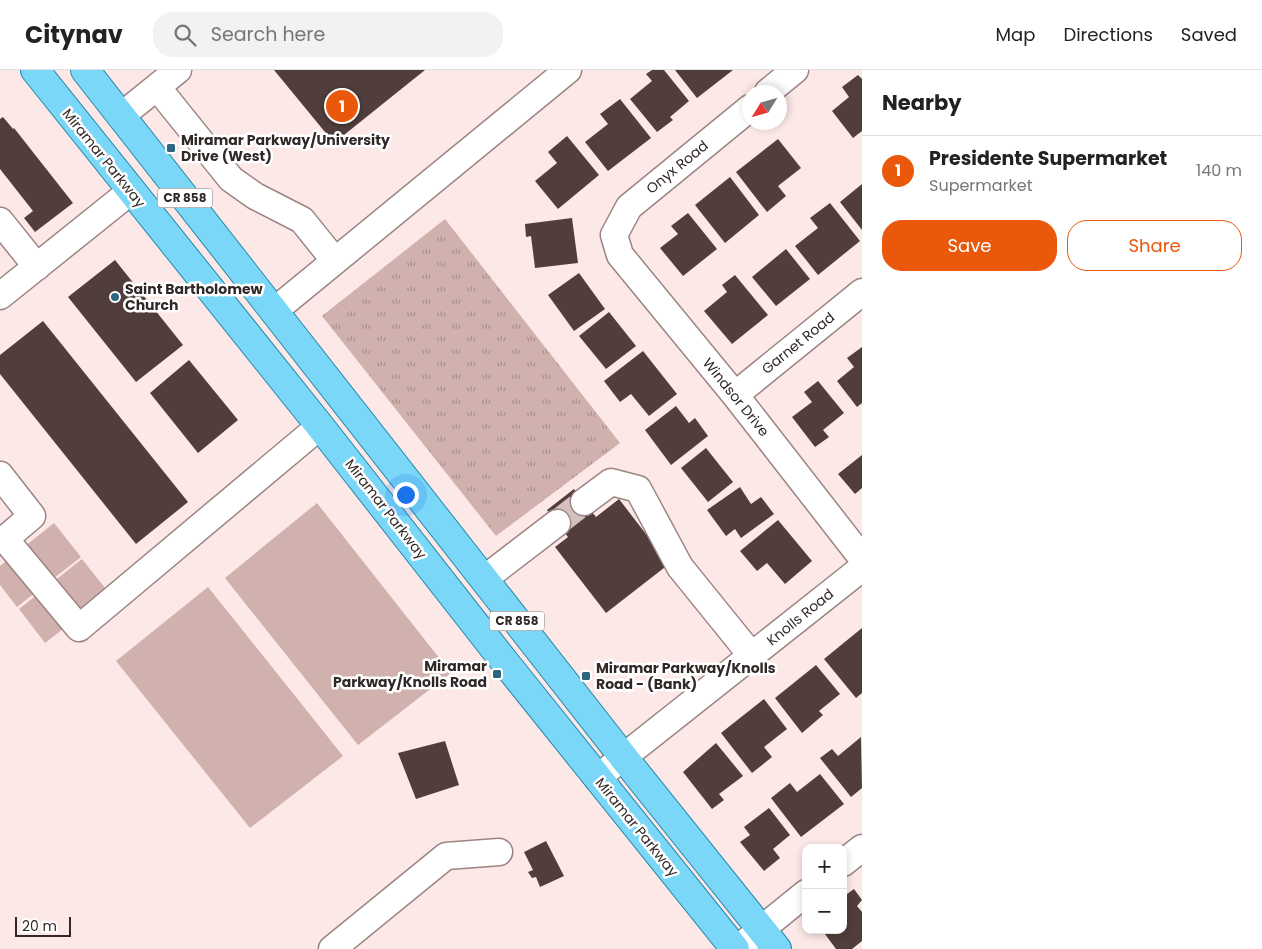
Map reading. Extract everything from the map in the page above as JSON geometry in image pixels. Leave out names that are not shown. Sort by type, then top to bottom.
[{"type":"main road","name":"Miramar Parkway","points":[[35,70],[320,426],[597,778],[736,949]]},
{"type":"main road","name":"CR 858","points":[[85,70],[624,758],[769,939]]},
{"type":"main road","points":[[131,191],[151,184],[184,196]]},
{"type":"main road","points":[[230,314],[250,319],[265,317],[274,311]]},
{"type":"main road","points":[[320,426],[331,419],[344,420],[367,430]]},
{"type":"street","points":[[121,116],[178,70]]},
{"type":"street","points":[[274,311],[568,70]]},
{"type":"street","points":[[777,85],[795,70]]},
{"type":"street","points":[[157,87],[231,179],[255,196],[302,220],[336,261]]},
{"type":"street","name":"Onyx Road","points":[[614,236],[629,207],[742,115]]},
{"type":"street","points":[[0,296],[131,191]]},
{"type":"street","points":[[0,221],[37,267]]},
{"type":"street","name":"Windsor Drive","points":[[614,236],[620,254],[735,395],[862,558]]},
{"type":"street","name":"Garnet Road","points":[[735,395],[862,292]]},
{"type":"street","points":[[0,475],[32,516],[5,539],[78,628],[320,426]]},
{"type":"street","points":[[584,502],[611,482],[638,489],[680,567],[752,656]]},
{"type":"street","points":[[484,579],[557,523]]},
{"type":"street","name":"Knolls Road","points":[[597,778],[862,568]]},
{"type":"street","points":[[847,861],[862,848]]},
{"type":"street","points":[[332,949],[446,856],[499,852]]},
{"type":"street","points":[[736,949],[769,939],[802,899]]},
{"type":"green space","points":[[445,219],[620,443],[496,536],[322,316]]},
{"type":"green space","points":[[317,503],[451,673],[358,745],[225,578]]},
{"type":"green space","points":[[54,523],[81,557],[17,607],[0,585],[0,566]]},
{"type":"green space","points":[[82,559],[109,593],[45,643],[19,609]]},
{"type":"green space","points":[[208,587],[343,756],[250,828],[116,661]]},
{"type":"building","points":[[274,70],[425,70],[334,143]]},
{"type":"building","points":[[652,70],[664,70],[689,101],[670,117],[673,120],[657,132],[630,99],[652,81],[646,74]]},
{"type":"building","points":[[675,70],[733,70],[697,98]]},
{"type":"building","points":[[858,75],[862,79],[862,131],[853,138],[832,111],[849,97],[842,87]]},
{"type":"building","points":[[620,99],[651,138],[608,171],[585,142],[608,124],[600,114]]},
{"type":"building","points":[[3,117],[14,128],[73,203],[35,232],[24,218],[33,211],[0,169],[0,119]]},
{"type":"building","points":[[567,136],[599,175],[558,209],[535,181],[557,163],[548,152]]},
{"type":"building","points":[[778,139],[801,168],[778,186],[786,196],[767,212],[736,172]]},
{"type":"building","points":[[730,177],[759,215],[725,243],[695,205]]},
{"type":"building","points":[[862,184],[862,230],[840,202]]},
{"type":"building","points":[[830,203],[860,241],[818,275],[795,246],[818,228],[810,218]]},
{"type":"building","points":[[688,213],[717,249],[683,276],[660,248],[678,234],[671,226]]},
{"type":"building","points":[[572,218],[578,263],[535,268],[531,236],[526,237],[525,224]]},
{"type":"building","points":[[786,249],[810,279],[776,306],[752,277]]},
{"type":"building","points":[[115,260],[183,345],[136,382],[68,297]]},
{"type":"building","points":[[579,273],[605,309],[574,331],[548,295]]},
{"type":"building","points":[[735,275],[768,315],[732,344],[704,311],[727,292],[722,285]]},
{"type":"building","points":[[609,312],[636,346],[606,369],[579,336]]},
{"type":"building","points":[[43,321],[188,502],[136,544],[0,374],[0,355]]},
{"type":"building","points":[[862,347],[862,403],[857,407],[837,381],[854,367],[847,358]]},
{"type":"building","points":[[643,351],[677,394],[649,416],[631,394],[620,402],[604,381]]},
{"type":"building","points":[[189,360],[238,420],[198,453],[150,393]]},
{"type":"building","points":[[818,381],[844,413],[823,430],[829,437],[815,447],[792,417],[812,402],[804,392]]},
{"type":"building","points":[[676,406],[689,423],[695,418],[708,436],[671,465],[645,430]]},
{"type":"building","points":[[706,448],[733,482],[708,502],[681,468]]},
{"type":"building","points":[[862,455],[862,488],[855,494],[838,474]]},
{"type":"building","points":[[740,487],[751,504],[761,497],[774,514],[741,538],[735,529],[726,536],[707,510]]},
{"type":"building","points":[[574,489],[596,517],[619,499],[669,564],[606,613],[555,547],[568,537],[547,510]]},
{"type":"building","points":[[778,520],[812,561],[785,584],[767,563],[757,571],[740,551]]},
{"type":"building","points":[[862,628],[862,693],[856,698],[824,659]]},
{"type":"building","points":[[816,665],[840,694],[819,711],[823,715],[802,733],[775,698]]},
{"type":"building","points":[[764,699],[787,729],[764,747],[772,757],[752,773],[721,733]]},
{"type":"building","points":[[861,737],[862,788],[851,797],[820,758],[832,749],[838,756]]},
{"type":"building","points":[[445,741],[459,785],[416,799],[398,753]]},
{"type":"building","points":[[716,743],[743,776],[719,794],[724,800],[712,809],[683,772]]},
{"type":"building","points":[[820,774],[844,804],[801,837],[771,798],[790,783],[797,792]]},
{"type":"building","points":[[769,808],[790,835],[773,849],[780,858],[764,871],[740,842],[750,835],[744,827]]},
{"type":"building","points":[[546,841],[564,876],[540,887],[536,877],[532,878],[528,872],[533,870],[524,852]]},
{"type":"building","points":[[854,889],[862,900],[857,906],[862,912],[862,941],[852,949],[836,949],[825,934],[847,934],[847,894]]},
{"type":"tunnel","points":[[557,523],[584,502]]},
{"type":"place","name":"Presidente Supermarket","points":[[342,106]]},
{"type":"place","name":"Miramar Parkway/University Drive (West)","points":[[171,148]]},
{"type":"place","name":"Saint Bartholomew Church","points":[[115,297]]},
{"type":"place","name":"Miramar Parkway/Knolls Road","points":[[497,674]]},
{"type":"place","name":"Miramar Parkway/Knolls Road - (Bank)","points":[[586,676]]}]
